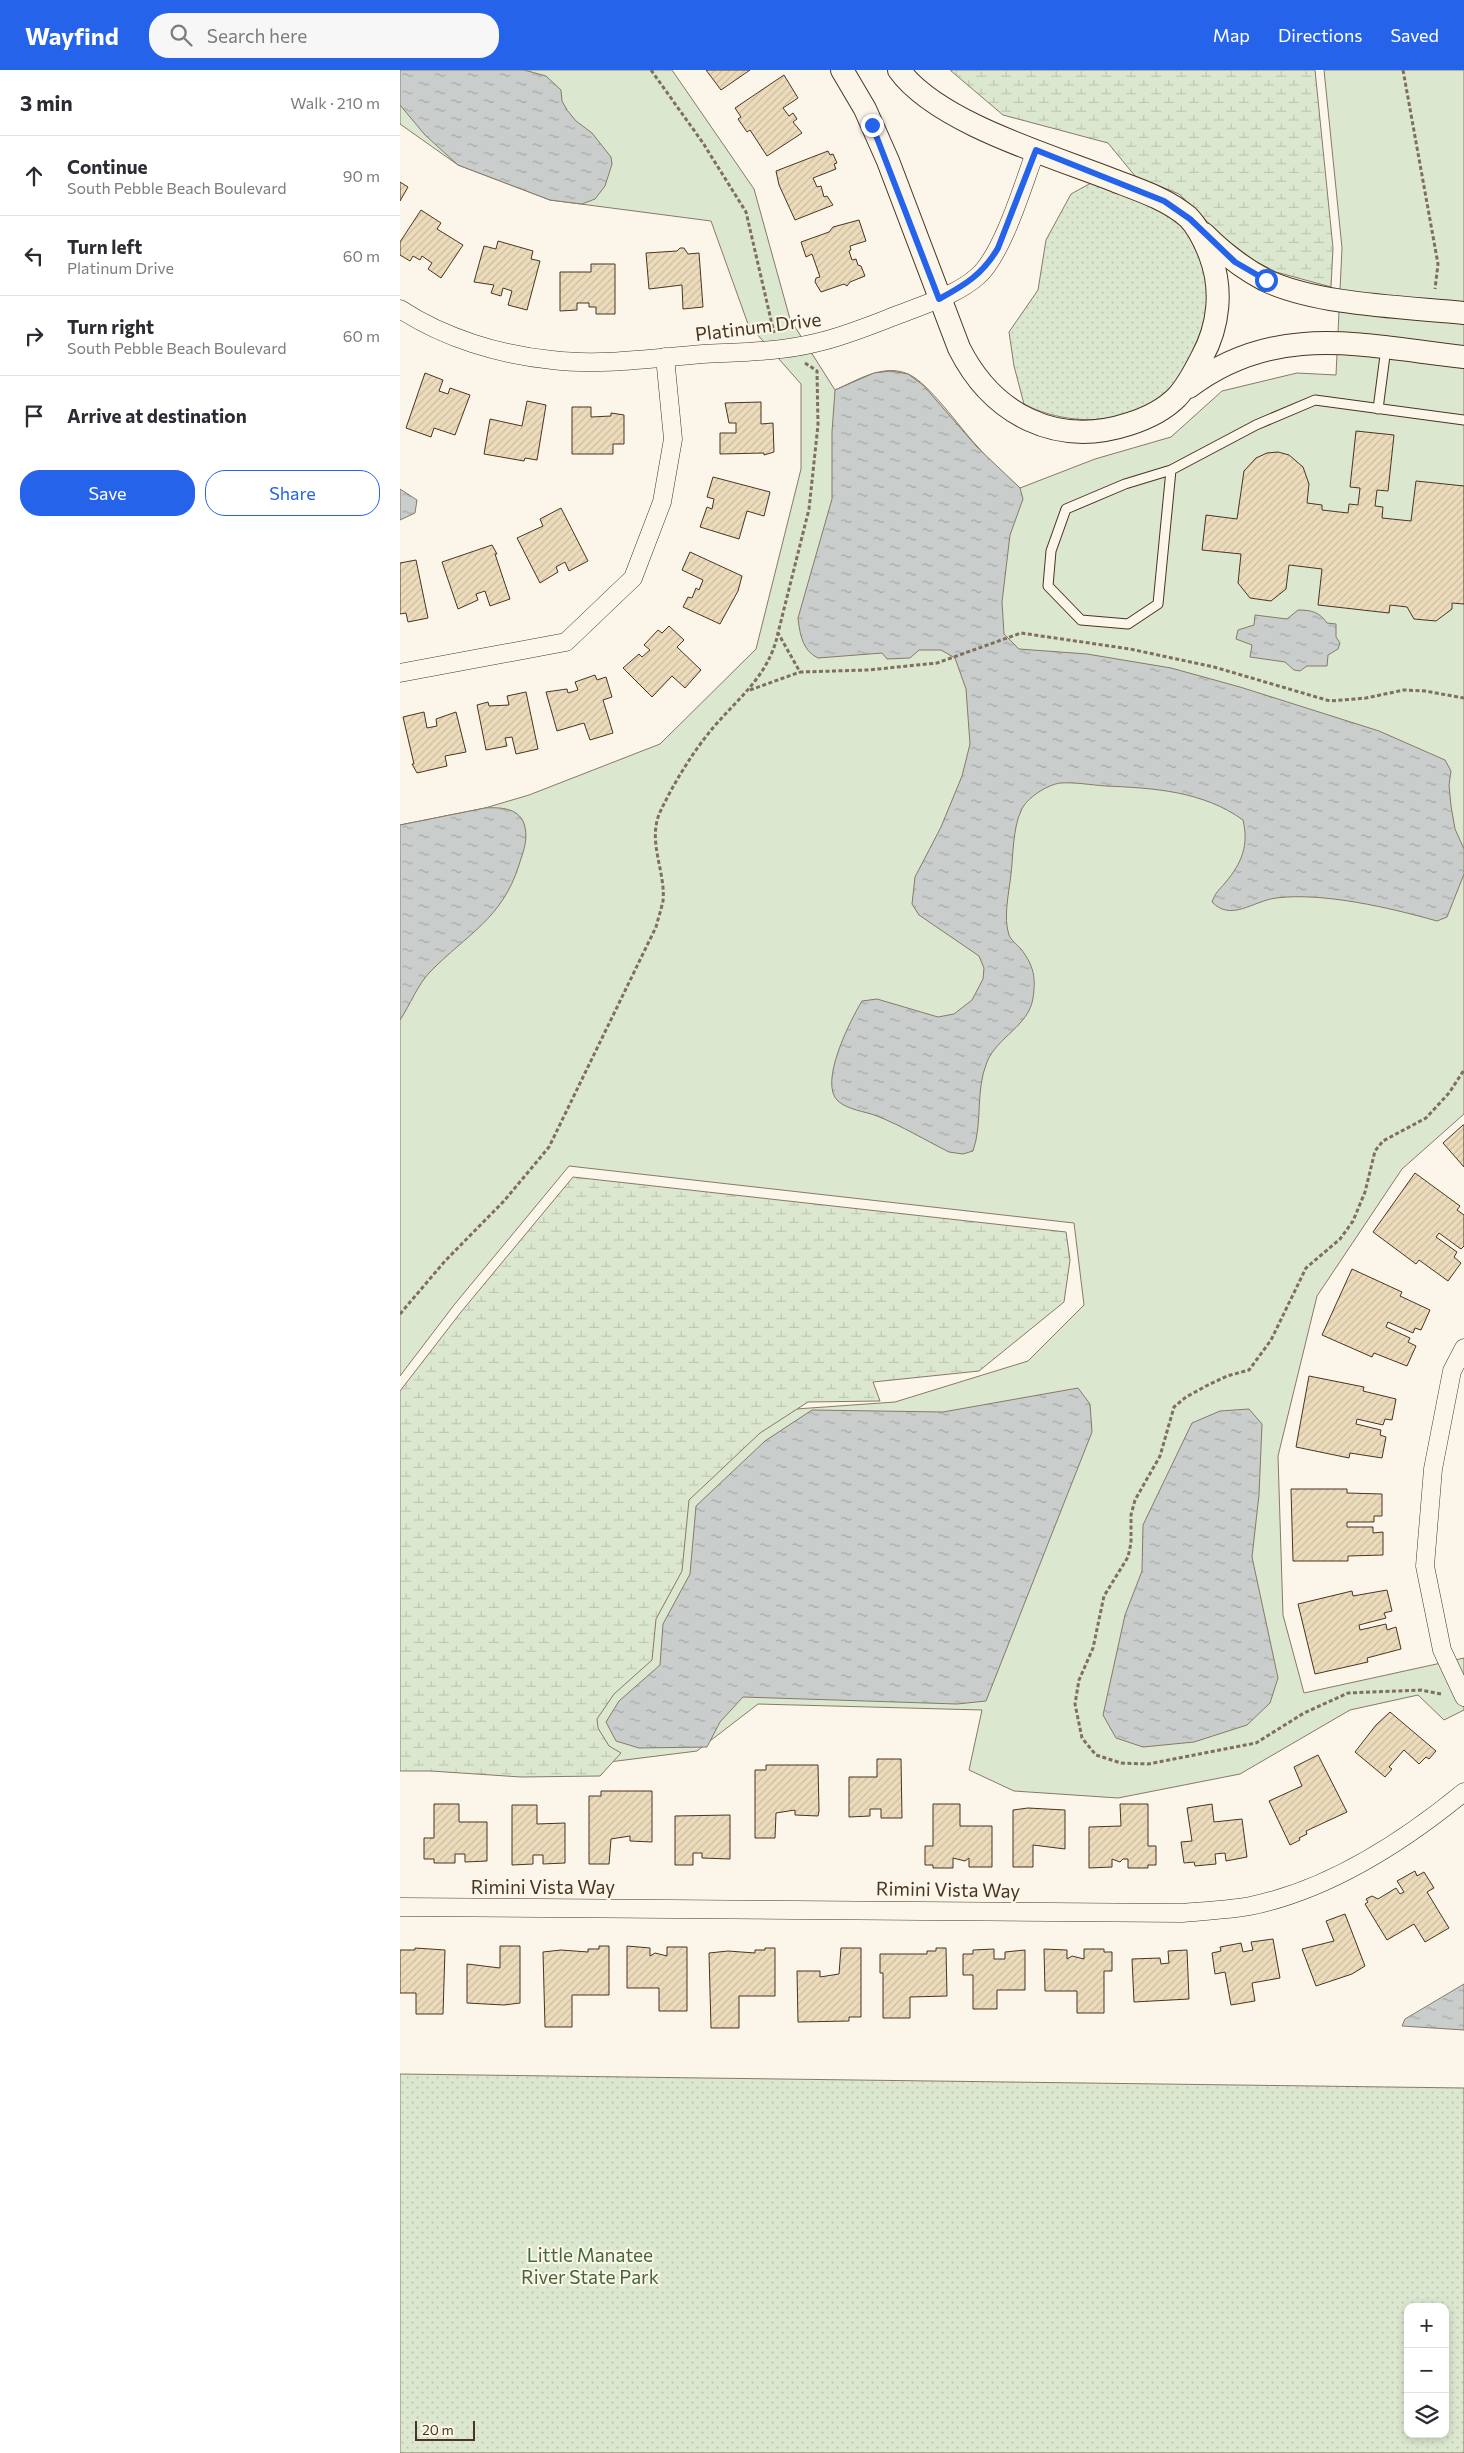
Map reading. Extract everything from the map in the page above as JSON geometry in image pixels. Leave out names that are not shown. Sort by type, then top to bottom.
[{"type":"street","points":[[842,70],[865,109],[888,161],[959,348],[978,380],[1000,403],[1034,422],[1082,432],[1116,428],[1146,418],[1220,365],[1248,354],[1272,348],[1316,342],[1464,357]]},
{"type":"street","points":[[899,70],[918,90],[961,118],[1151,195],[1177,209],[1235,262],[1266,280],[1284,287],[1334,299],[1464,313]]},
{"type":"street","name":"Platinum Drive","points":[[400,308],[451,334],[495,350],[522,356],[575,362],[787,348],[830,340],[939,299],[966,285],[979,275],[990,263],[998,248],[1036,150]]},
{"type":"street","points":[[1176,397],[1206,350],[1216,320],[1218,307],[1218,285],[1210,256],[1190,219]]},
{"type":"street","points":[[400,674],[566,642],[633,578],[662,502],[673,439],[665,357]]},
{"type":"street","points":[[1455,1696],[1442,1650],[1425,1566],[1433,1469],[1452,1371],[1464,1348]]},
{"type":"street","name":"Rimini Vista Way","points":[[400,1907],[1182,1913],[1250,1906],[1305,1889],[1372,1858],[1464,1792]]},
{"type":"lane","points":[[1378,409],[1386,348]]},
{"type":"lane","points":[[1171,470],[1158,604],[1128,624],[1081,620],[1048,586],[1052,551],[1066,509],[1125,484],[1171,470],[1256,425],[1315,400],[1464,420]]},
{"type":"path","points":[[400,1314],[446,1261],[504,1201],[549,1147],[656,927],[663,900],[657,858],[656,833],[659,813],[675,783],[711,730],[750,690],[769,658],[778,633],[809,509],[818,425],[817,371],[799,359],[774,334],[746,212],[704,143],[651,70]]},
{"type":"path","points":[[1404,70],[1438,264],[1433,310]]},
{"type":"path","points":[[778,633],[800,672]]},
{"type":"path","points":[[750,690],[800,672],[868,670],[937,663],[1021,633],[1130,649],[1214,667],[1330,700],[1366,698],[1404,690],[1425,691],[1464,698]]},
{"type":"path","points":[[1455,1696],[1421,1690],[1348,1693],[1304,1713],[1256,1743],[1148,1764],[1121,1763],[1096,1755],[1082,1738],[1075,1704],[1080,1680],[1093,1648],[1104,1596],[1128,1557],[1131,1543],[1131,1516],[1135,1500],[1160,1456],[1174,1407],[1186,1396],[1208,1385],[1227,1376],[1249,1370],[1270,1340],[1306,1268],[1340,1239],[1353,1221],[1366,1192],[1375,1151],[1383,1141],[1426,1118],[1449,1093],[1464,1070]]},
{"type":"green space","points":[[400,70],[672,70],[754,189],[790,319],[835,390],[870,374],[879,372],[899,371],[908,374],[934,395],[981,451],[1020,488],[1095,459],[1171,437],[1222,391],[1297,373],[1336,375],[1342,248],[1324,70],[1464,70],[1464,1114],[1402,1169],[1317,1296],[1278,1456],[1283,1615],[1304,1693],[1464,1658],[1464,1710],[1444,1720],[1418,1695],[1350,1710],[1240,1774],[1118,1798],[1014,1791],[969,1770],[982,1710],[758,1704],[697,1751],[577,1766],[678,1502],[768,1411],[895,1402],[1028,1361],[1084,1305],[1074,1223],[569,1166],[454,1305],[400,1376],[400,825],[485,808],[529,795],[660,744],[756,649],[801,469],[801,384],[748,324],[711,221],[550,200],[458,165],[400,124]]},
{"type":"green space","points":[[950,70],[1315,70],[1333,248],[1331,287],[1276,272],[1255,261],[1224,238],[1179,194],[1135,176],[1108,143],[1003,115]]},
{"type":"green space","points":[[1091,183],[1153,207],[1175,220],[1183,228],[1195,247],[1204,270],[1208,307],[1205,324],[1198,341],[1179,376],[1170,388],[1155,401],[1138,410],[1100,419],[1080,419],[1060,417],[1041,412],[1024,404],[1014,366],[1009,332],[1038,290],[1046,240],[1071,194]]},
{"type":"green space","points":[[573,1177],[1066,1232],[1070,1260],[1064,1302],[979,1371],[873,1382],[880,1401],[808,1402],[760,1433],[689,1500],[682,1571],[656,1619],[652,1660],[614,1694],[597,1719],[598,1728],[609,1746],[621,1753],[600,1776],[521,1777],[431,1771],[400,1771],[400,1391],[461,1312]]},
{"type":"green space","name":"Little Manatee River State Park","points":[[400,2074],[1464,2088],[1464,2453],[400,2453]]},
{"type":"water","points":[[400,70],[524,70],[546,76],[561,90],[562,101],[567,110],[576,121],[592,133],[611,157],[612,164],[605,186],[595,199],[582,204],[550,200],[458,165],[425,135],[400,105]]},
{"type":"water","points":[[891,371],[908,374],[923,385],[977,447],[1020,488],[1023,499],[1010,535],[1002,602],[1004,634],[1019,649],[1087,654],[1171,668],[1240,687],[1379,731],[1445,760],[1451,771],[1449,785],[1455,829],[1464,849],[1464,874],[1447,917],[1437,921],[1378,906],[1315,897],[1276,898],[1242,909],[1227,910],[1219,908],[1212,902],[1240,861],[1245,838],[1243,820],[1228,810],[1194,797],[1142,788],[1060,783],[1043,789],[1027,801],[1018,818],[1006,913],[1009,935],[1025,955],[1033,972],[1033,998],[1026,1016],[998,1045],[987,1062],[981,1084],[976,1140],[973,1151],[963,1154],[949,1152],[886,1120],[846,1106],[838,1101],[833,1092],[832,1080],[838,1051],[862,1001],[877,999],[938,1017],[954,1014],[972,1000],[983,979],[984,968],[979,956],[919,915],[912,904],[915,877],[941,827],[962,776],[970,744],[966,689],[955,658],[941,650],[919,650],[910,658],[887,659],[882,653],[818,658],[808,651],[805,646],[798,618],[832,499],[832,432],[835,390],[874,373]]},
{"type":"water","points":[[400,489],[417,500],[415,513],[400,520]]},
{"type":"water","points":[[1298,610],[1315,612],[1327,623],[1336,624],[1336,637],[1340,643],[1338,649],[1328,655],[1327,666],[1307,666],[1300,671],[1294,670],[1285,662],[1250,657],[1252,645],[1236,639],[1238,630],[1254,625],[1255,615],[1287,619]]},
{"type":"water","points":[[485,808],[510,810],[515,812],[523,821],[526,832],[525,842],[512,884],[493,913],[482,925],[430,972],[400,1020],[400,825]]},
{"type":"water","points":[[1078,1388],[1090,1404],[1092,1432],[986,1701],[957,1704],[743,1697],[720,1722],[707,1747],[639,1748],[616,1741],[606,1722],[619,1701],[660,1665],[663,1624],[690,1574],[696,1506],[765,1441],[812,1410],[943,1412]]},
{"type":"water","points":[[1249,1409],[1262,1424],[1259,1495],[1252,1557],[1278,1678],[1270,1703],[1247,1725],[1194,1742],[1143,1747],[1116,1738],[1103,1715],[1125,1615],[1142,1571],[1143,1525],[1192,1423],[1220,1411]]},
{"type":"water","points":[[1464,1984],[1464,2030],[1402,2026],[1405,2019]]},
{"type":"building","points":[[706,70],[750,70],[721,90]]},
{"type":"building","points":[[784,75],[798,98],[783,108],[789,116],[793,113],[797,119],[793,122],[802,133],[767,156],[750,130],[747,132],[738,119],[741,117],[735,108]]},
{"type":"building","points":[[828,151],[830,155],[833,154],[837,163],[834,164],[836,169],[813,178],[817,187],[821,186],[824,197],[827,196],[833,205],[795,220],[779,185],[776,171]]},
{"type":"building","points":[[400,182],[408,187],[400,201]]},
{"type":"building","points":[[421,210],[441,223],[437,229],[463,245],[441,278],[428,269],[432,263],[422,256],[420,260],[413,256],[410,261],[400,255],[400,242]]},
{"type":"building","points":[[859,220],[866,241],[850,246],[851,250],[849,251],[852,260],[856,259],[865,276],[850,282],[847,286],[844,284],[821,292],[815,282],[816,278],[820,277],[812,254],[806,257],[801,242],[829,232],[833,227]]},
{"type":"building","points":[[498,241],[533,251],[531,259],[540,261],[527,310],[508,305],[512,291],[503,288],[501,296],[491,293],[494,285],[474,282],[484,246],[496,249]]},
{"type":"building","points":[[680,248],[684,248],[688,254],[699,253],[703,307],[683,309],[682,285],[649,289],[646,253],[677,251]]},
{"type":"building","points":[[591,264],[615,264],[615,314],[596,314],[596,307],[589,307],[589,303],[577,303],[577,310],[560,311],[560,272],[591,272]]},
{"type":"building","points":[[425,373],[443,380],[439,391],[448,394],[450,388],[470,395],[455,435],[434,428],[431,437],[406,428]]},
{"type":"building","points":[[527,401],[546,405],[537,460],[525,458],[524,461],[484,454],[490,419],[522,426]]},
{"type":"building","points":[[761,402],[761,424],[773,423],[774,452],[764,455],[764,453],[720,454],[720,433],[736,433],[736,423],[729,423],[725,403]]},
{"type":"building","points":[[572,407],[591,407],[591,417],[611,416],[611,413],[624,415],[624,444],[613,444],[613,454],[572,454]]},
{"type":"building","points":[[1356,431],[1394,435],[1388,491],[1377,490],[1375,506],[1383,507],[1382,518],[1411,521],[1416,481],[1464,486],[1464,604],[1452,603],[1452,609],[1436,621],[1414,619],[1407,607],[1390,605],[1389,613],[1318,605],[1322,569],[1289,565],[1286,589],[1271,601],[1250,598],[1238,583],[1241,554],[1202,550],[1206,515],[1237,519],[1244,471],[1256,458],[1267,453],[1278,452],[1289,455],[1303,467],[1309,484],[1307,503],[1322,505],[1322,510],[1348,513],[1349,504],[1358,505],[1360,488],[1350,487]]},
{"type":"building","points":[[713,477],[770,492],[764,516],[747,511],[739,539],[700,527],[707,507],[712,509],[714,499],[707,497]]},
{"type":"building","points":[[561,508],[588,561],[569,571],[565,562],[556,567],[558,572],[540,583],[517,538],[543,526],[540,519]]},
{"type":"building","points":[[492,545],[497,554],[495,554],[510,599],[490,606],[485,591],[476,594],[478,600],[458,609],[442,562]]},
{"type":"building","points":[[690,552],[742,576],[738,591],[720,624],[683,607],[688,597],[692,598],[696,588],[699,590],[703,580],[682,570]]},
{"type":"building","points":[[416,560],[428,618],[408,622],[406,613],[400,614],[400,563]]},
{"type":"building","points":[[669,626],[684,640],[677,647],[701,670],[685,688],[672,676],[652,697],[623,668],[639,654],[642,657],[650,650],[644,645],[658,630],[662,633]]},
{"type":"building","points":[[595,675],[597,680],[606,677],[612,697],[603,700],[613,733],[590,740],[584,723],[557,731],[546,692],[567,689],[568,693],[578,690],[575,682]]},
{"type":"building","points":[[526,692],[538,749],[516,754],[512,737],[505,738],[507,746],[486,750],[477,705],[488,702],[489,706],[509,705],[507,696]]},
{"type":"building","points":[[424,712],[427,728],[437,726],[436,719],[456,712],[466,752],[445,756],[447,766],[417,773],[412,764],[414,764],[403,717]]},
{"type":"building","points":[[1464,1125],[1464,1167],[1443,1143]]},
{"type":"building","points":[[1415,1173],[1460,1206],[1457,1210],[1464,1215],[1464,1246],[1461,1249],[1439,1233],[1436,1237],[1457,1252],[1454,1257],[1461,1263],[1448,1281],[1419,1260],[1416,1264],[1373,1232]]},
{"type":"building","points":[[1352,1269],[1402,1292],[1400,1296],[1430,1310],[1421,1330],[1415,1328],[1413,1333],[1388,1322],[1386,1327],[1410,1338],[1408,1342],[1416,1346],[1407,1366],[1374,1353],[1372,1357],[1322,1335]]},
{"type":"building","points":[[1309,1376],[1364,1387],[1363,1391],[1396,1399],[1392,1420],[1385,1419],[1383,1425],[1357,1419],[1356,1424],[1381,1430],[1380,1435],[1386,1437],[1382,1458],[1350,1453],[1349,1458],[1296,1447]]},
{"type":"building","points":[[1291,1489],[1347,1489],[1347,1493],[1382,1494],[1382,1516],[1374,1516],[1374,1522],[1347,1522],[1347,1527],[1373,1527],[1373,1533],[1383,1532],[1383,1555],[1348,1556],[1348,1561],[1293,1561]]},
{"type":"building","points":[[1387,1590],[1392,1611],[1384,1613],[1386,1618],[1359,1625],[1360,1630],[1386,1624],[1387,1630],[1396,1627],[1401,1649],[1367,1658],[1368,1662],[1315,1674],[1298,1604],[1352,1591],[1353,1596]]},
{"type":"building","points":[[1390,1712],[1436,1751],[1429,1759],[1426,1757],[1419,1764],[1404,1750],[1389,1767],[1392,1769],[1385,1777],[1355,1752],[1376,1725]]},
{"type":"building","points":[[1318,1755],[1347,1812],[1306,1831],[1307,1834],[1290,1845],[1269,1801],[1302,1786],[1294,1767]]},
{"type":"building","points":[[877,1759],[901,1759],[902,1818],[881,1818],[881,1809],[870,1809],[870,1816],[849,1817],[849,1777],[877,1777]]},
{"type":"building","points":[[766,1765],[818,1765],[819,1811],[818,1816],[795,1815],[795,1810],[776,1813],[775,1838],[755,1838],[755,1770],[766,1770]]},
{"type":"building","points":[[601,1791],[652,1791],[652,1842],[630,1841],[630,1836],[611,1839],[609,1864],[589,1864],[589,1796],[601,1796]]},
{"type":"building","points":[[434,1804],[459,1804],[459,1822],[487,1822],[487,1861],[465,1862],[465,1854],[455,1854],[455,1863],[434,1863],[434,1859],[424,1859],[424,1838],[434,1838]]},
{"type":"building","points":[[933,1804],[960,1804],[960,1826],[992,1826],[992,1867],[969,1867],[969,1858],[965,1861],[953,1858],[953,1868],[933,1868],[933,1865],[925,1865],[925,1846],[933,1846]]},
{"type":"building","points":[[1120,1804],[1148,1804],[1148,1846],[1156,1846],[1156,1865],[1148,1865],[1148,1868],[1128,1868],[1128,1859],[1123,1859],[1120,1862],[1112,1859],[1112,1867],[1089,1868],[1089,1827],[1121,1826]]},
{"type":"building","points":[[1212,1804],[1214,1822],[1242,1819],[1247,1857],[1226,1861],[1225,1853],[1215,1854],[1216,1864],[1195,1866],[1194,1862],[1184,1863],[1181,1842],[1192,1841],[1187,1808]]},
{"type":"building","points":[[512,1805],[537,1805],[537,1824],[565,1823],[565,1863],[543,1864],[543,1855],[533,1855],[533,1864],[512,1865]]},
{"type":"building","points":[[1028,1808],[1065,1810],[1065,1849],[1033,1845],[1033,1867],[1013,1867],[1013,1810]]},
{"type":"building","points":[[730,1815],[730,1859],[702,1858],[702,1853],[693,1853],[693,1865],[675,1865],[675,1816]]},
{"type":"building","points":[[1415,1871],[1417,1876],[1424,1872],[1434,1888],[1427,1892],[1449,1928],[1425,1942],[1414,1924],[1387,1940],[1365,1904],[1368,1902],[1366,1899],[1372,1896],[1378,1899],[1396,1888],[1400,1894],[1404,1892],[1397,1881]]},
{"type":"building","points":[[1345,1914],[1365,1966],[1352,1974],[1316,1986],[1302,1949],[1334,1941],[1326,1921]]},
{"type":"building","points":[[1273,1939],[1280,1978],[1252,1983],[1255,2001],[1231,2005],[1225,1972],[1215,1974],[1212,1953],[1221,1951],[1220,1947],[1241,1943],[1243,1952],[1253,1950],[1251,1942]]},
{"type":"building","points":[[500,1946],[520,1946],[520,2003],[504,2005],[467,2003],[467,1964],[500,1968]]},
{"type":"building","points":[[599,1946],[609,1946],[609,1995],[572,1995],[572,2027],[545,2027],[543,1952],[561,1950],[588,1952],[588,1949],[599,1949]]},
{"type":"building","points":[[627,1946],[650,1948],[650,1956],[655,1953],[667,1956],[667,1947],[687,1947],[687,2011],[659,2011],[659,1988],[627,1988]]},
{"type":"building","points":[[415,1948],[445,1950],[443,2014],[416,2014],[416,1993],[400,1993],[400,1950],[415,1950]]},
{"type":"building","points":[[765,1948],[775,1948],[775,1996],[739,1996],[739,2028],[711,2028],[709,1953],[728,1951],[755,1953],[755,1950],[765,1950]]},
{"type":"building","points":[[841,1948],[861,1948],[861,2017],[849,2017],[849,2021],[798,2022],[797,1971],[820,1971],[820,1977],[839,1974]]},
{"type":"building","points":[[936,1948],[946,1948],[947,1996],[910,1997],[910,2018],[883,2018],[883,1973],[880,1973],[880,1954],[927,1954],[927,1951],[936,1951]]},
{"type":"building","points":[[994,1949],[994,1959],[1005,1959],[1005,1952],[1025,1950],[1025,1990],[997,1990],[997,2009],[973,2009],[973,1975],[963,1975],[963,1954],[973,1954],[973,1950]]},
{"type":"building","points":[[1044,1949],[1067,1950],[1067,1959],[1072,1956],[1084,1959],[1084,1949],[1104,1949],[1104,1952],[1112,1952],[1112,1971],[1104,1971],[1104,2013],[1077,2013],[1077,1991],[1045,1991]]},
{"type":"building","points":[[1187,1950],[1189,1999],[1134,2002],[1132,1959],[1160,1958],[1161,1964],[1169,1963],[1168,1951]]},
{"type":"route","points":[[872,125],[888,161],[939,299],[966,285],[990,263],[998,248],[1036,150],[1164,201],[1190,219],[1235,262],[1266,280]]}]
